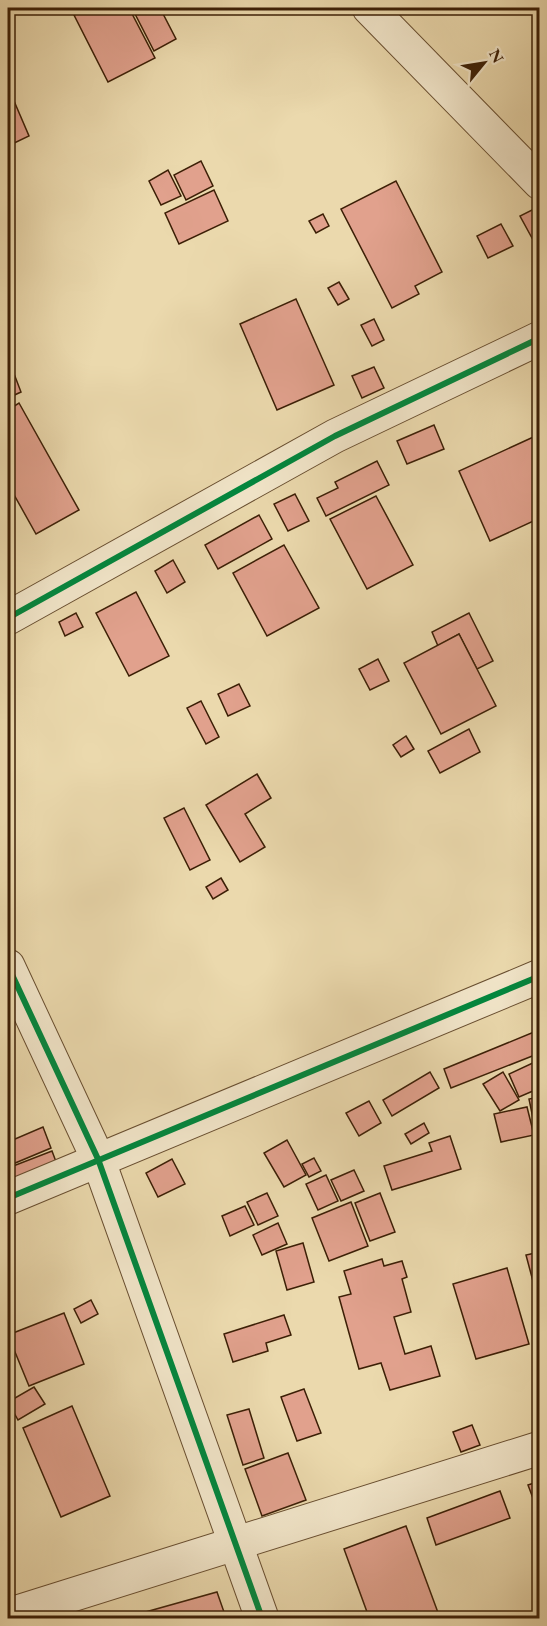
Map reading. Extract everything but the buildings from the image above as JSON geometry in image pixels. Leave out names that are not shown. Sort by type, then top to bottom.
[{"type":"street","points":[[369,8],[540,183]]},
{"type":"street","points":[[8,618],[335,436],[540,338]]},
{"type":"street","points":[[8,966],[98,1159],[262,1618]]},
{"type":"street","points":[[8,1198],[98,1159],[536,986]]},
{"type":"street","points":[[8,1615],[540,1448]]},
{"type":"cycle path","points":[[8,618],[335,436],[540,338]]},
{"type":"cycle path","points":[[8,966],[98,1159],[262,1618]]},
{"type":"cycle path","points":[[8,1198],[540,976]]}]
